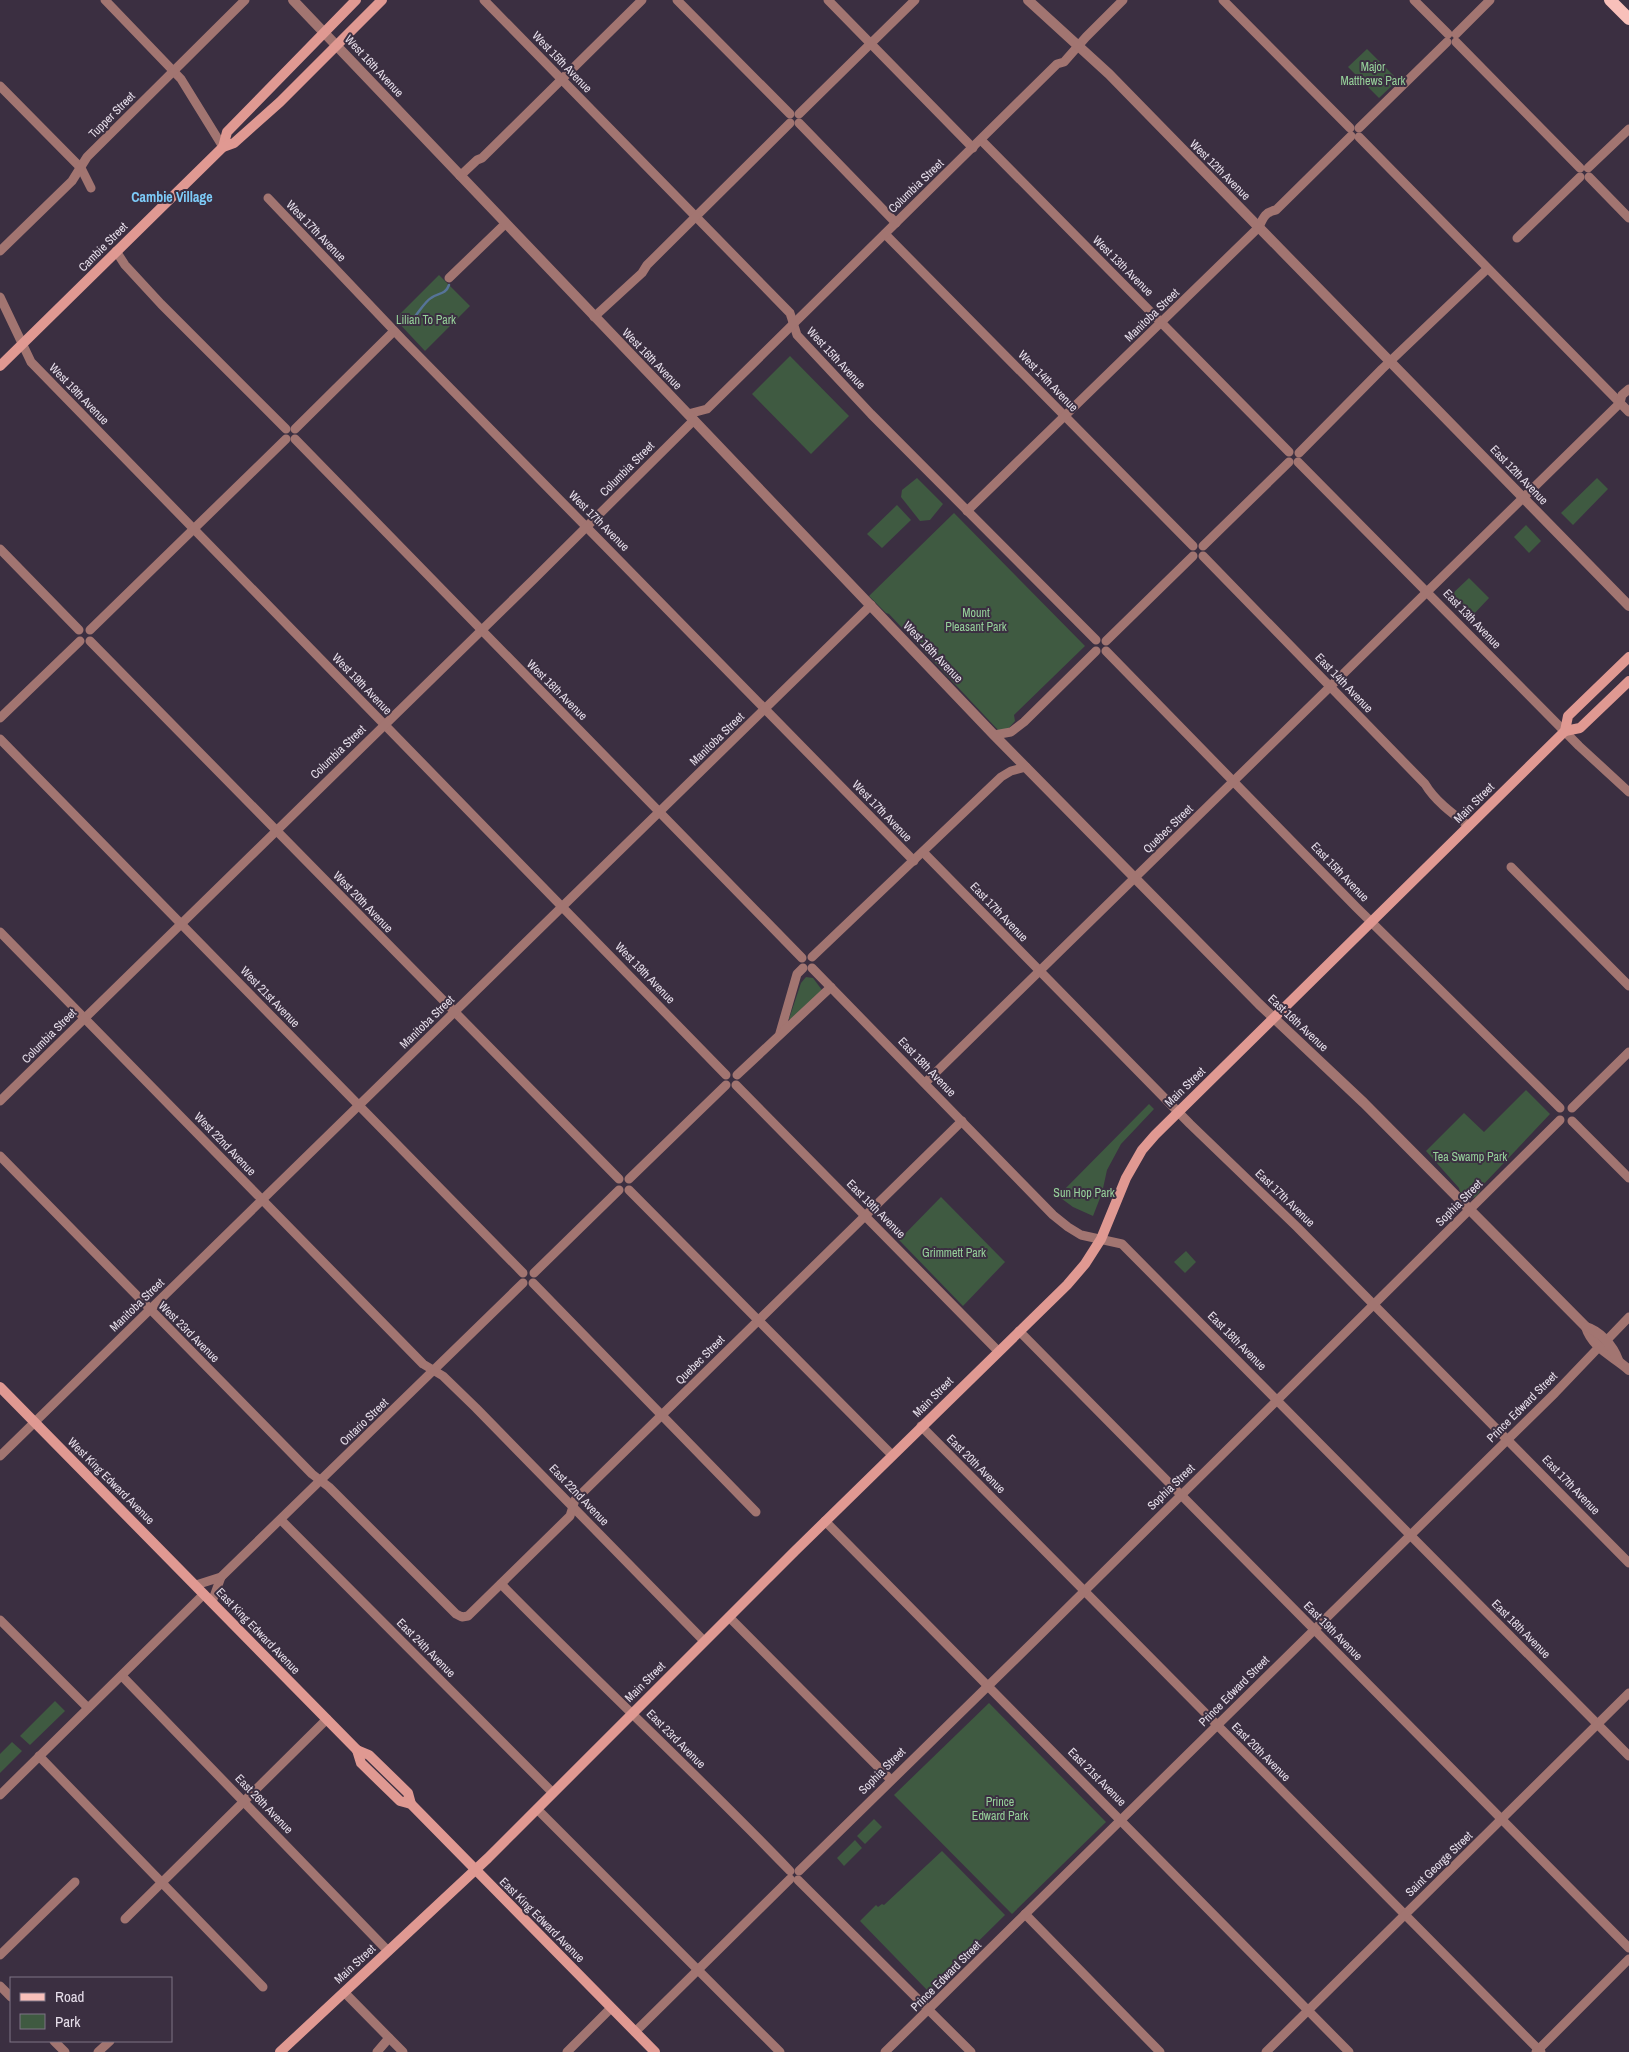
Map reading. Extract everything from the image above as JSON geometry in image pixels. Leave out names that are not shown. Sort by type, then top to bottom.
[{"type":"main road","name":"Cambie Street","points":[[223,147],[227,132],[356,0]]},
{"type":"main road","name":"Cambie Street","points":[[0,366],[223,147],[234,143],[280,102],[382,0]]},
{"type":"main road","points":[[1610,0],[1629,19]]},
{"type":"main road","name":"Main Street","points":[[1565,731],[1568,716],[1629,657]]},
{"type":"main road","name":"Main Street","points":[[280,2052],[475,1870],[921,1426],[1077,1274],[1101,1239],[1126,1178],[1137,1158],[1155,1134],[1373,922],[1565,731],[1580,728],[1629,681]]},
{"type":"main road","name":"West King Edward Avenue","points":[[0,1387],[204,1594]]},
{"type":"main road","name":"East King Edward Avenue","points":[[204,1594],[358,1750],[361,1763],[400,1801],[411,1804],[655,2052]]},
{"type":"street","points":[[106,0],[181,78],[223,147]]},
{"type":"street","name":"Tupper Street","points":[[0,251],[72,181],[87,157],[245,0]]},
{"type":"street","name":"West 16th Avenue","points":[[293,0],[994,735]]},
{"type":"street","name":"West 15th Avenue","points":[[484,0],[790,313],[797,335],[967,511],[1096,640]]},
{"type":"street","points":[[460,176],[477,160],[482,158],[642,0]]},
{"type":"street","points":[[677,0],[795,118],[896,223]]},
{"type":"street","points":[[828,0],[973,148]]},
{"type":"street","points":[[594,317],[642,273],[647,265],[695,216],[915,0]]},
{"type":"street","name":"West 12th Avenue","points":[[1028,0],[1109,74],[1390,361]]},
{"type":"street","name":"Columbia Street","points":[[705,411],[1058,64],[1064,62],[1123,0]]},
{"type":"street","points":[[1223,0],[1629,412]]},
{"type":"street","points":[[1414,0],[1629,218]]},
{"type":"street","name":"Manitoba Street","points":[[967,511],[1259,227],[1268,212],[1276,210],[1490,0]]},
{"type":"street","points":[[0,86],[81,168],[91,188]]},
{"type":"street","points":[[1517,238],[1629,129]]},
{"type":"street","name":"West 13th Avenue","points":[[981,140],[1289,452]]},
{"type":"street","name":"West 17th Avenue","points":[[268,198],[394,331],[914,861]]},
{"type":"street","points":[[449,278],[506,224]]},
{"type":"street","name":"West 14th Avenue","points":[[885,234],[1193,546]]},
{"type":"street","name":"West 18th Avenue","points":[[116,252],[125,265],[161,304],[802,958]]},
{"type":"street","points":[[1299,453],[1390,361],[1487,269]]},
{"type":"street","name":"West 19th Avenue","points":[[0,297],[31,362],[726,1075]]},
{"type":"street","points":[[90,630],[194,530],[394,331]]},
{"type":"street","name":"East 12th Avenue","points":[[1390,361],[1629,606]]},
{"type":"street","points":[[1524,498],[1620,403],[1622,395],[1629,389]]},
{"type":"street","points":[[691,417],[705,411]]},
{"type":"street","points":[[702,429],[705,411]]},
{"type":"street","name":"Columbia Street","points":[[0,1101],[482,631],[587,527],[691,417]]},
{"type":"street","points":[[1294,462],[1287,458],[1289,452],[1295,450],[1299,453]]},
{"type":"street","points":[[1203,546],[1301,457],[1299,453]]},
{"type":"street","name":"East 13th Avenue","points":[[1294,462],[1629,792]]},
{"type":"street","name":"Quebec Street","points":[[925,1083],[1524,498]]},
{"type":"street","points":[[1193,556],[1191,551],[1193,546],[1198,544],[1203,546]]},
{"type":"street","points":[[1193,556],[1198,558],[1203,556],[1205,551],[1203,546]]},
{"type":"street","points":[[0,549],[79,630],[80,641]]},
{"type":"street","points":[[1106,646],[1101,638],[1096,640],[1093,646],[1096,651],[1101,653],[1193,556]]},
{"type":"street","name":"East 14th Avenue","points":[[1203,556],[1451,812],[1469,826]]},
{"type":"street","name":"Manitoba Street","points":[[0,1456],[871,605]]},
{"type":"street","points":[[79,630],[84,628],[90,630]]},
{"type":"street","points":[[80,641],[86,643],[90,641],[92,637],[90,630]]},
{"type":"street","points":[[0,718],[80,641]]},
{"type":"street","name":"West 20th Avenue","points":[[90,641],[619,1179]]},
{"type":"street","name":"East 15th Avenue","points":[[1106,646],[1234,782],[1560,1108]]},
{"type":"street","points":[[994,735],[1010,732],[1024,722],[1096,651]]},
{"type":"street","name":"East 16th Avenue","points":[[994,735],[1135,879],[1274,1018],[1364,1103],[1586,1327],[1592,1340],[1613,1348],[1618,1360],[1629,1370]]},
{"type":"street","name":"West 21st Avenue","points":[[0,739],[523,1273]]},
{"type":"street","points":[[812,957],[1001,777],[1011,771],[1026,767]]},
{"type":"street","name":"East 17th Avenue","points":[[923,852],[1178,1111],[1508,1439],[1629,1563]]},
{"type":"street","points":[[1511,867],[1629,986]]},
{"type":"street","name":"West 22nd Avenue","points":[[0,932],[423,1364],[434,1371]]},
{"type":"street","points":[[807,968],[800,962],[806,955],[812,957]]},
{"type":"street","points":[[780,1033],[796,974],[814,964],[812,957]]},
{"type":"street","name":"East 18th Avenue","points":[[807,968],[831,987],[1053,1215],[1081,1235],[1122,1244],[1629,1756]]},
{"type":"street","points":[[737,1075],[831,987]]},
{"type":"street","points":[[1572,1108],[1629,1052]]},
{"type":"street","points":[[731,1072],[737,1075],[739,1080],[736,1085],[731,1087],[726,1085],[724,1080],[726,1075],[731,1072]]},
{"type":"street","points":[[629,1179],[726,1085]]},
{"type":"street","name":"East 19th Avenue","points":[[736,1085],[998,1351]]},
{"type":"street","points":[[1567,1106],[1572,1108],[1575,1116],[1572,1120],[1564,1123],[1558,1116],[1560,1108],[1567,1106]]},
{"type":"street","name":"Sophia Street","points":[[635,2032],[1181,1496],[1560,1120]]},
{"type":"street","points":[[1572,1120],[1629,1178]]},
{"type":"street","name":"Quebec Street","points":[[321,1481],[456,1614],[468,1616],[570,1516],[575,1500],[962,1121]]},
{"type":"street","name":"West 23rd Avenue","points":[[0,1156],[321,1481]]},
{"type":"street","points":[[619,1190],[617,1184],[619,1179],[624,1177],[629,1179]]},
{"type":"street","points":[[629,1179],[631,1184],[629,1190]]},
{"type":"street","points":[[619,1190],[624,1192],[629,1190]]},
{"type":"street","points":[[534,1273],[619,1190]]},
{"type":"street","points":[[629,1190],[892,1455]]},
{"type":"street","points":[[533,1283],[528,1285],[523,1283],[521,1278],[523,1273],[528,1270],[534,1273]]},
{"type":"street","points":[[533,1283],[534,1273]]},
{"type":"street","name":"Ontario Street","points":[[196,1585],[221,1577],[282,1520],[523,1283]]},
{"type":"street","points":[[533,1283],[756,1512]]},
{"type":"street","name":"Prince Edward Street","points":[[886,2052],[1629,1318]]},
{"type":"street","name":"East 19th Avenue","points":[[1019,1331],[1629,1948]]},
{"type":"street","name":"East 22nd Avenue","points":[[434,1371],[443,1376],[476,1408],[704,1641]]},
{"type":"street","name":"East 20th Avenue","points":[[921,1426],[1539,2051]]},
{"type":"street","name":"East 24th Avenue","points":[[282,1520],[553,1793]]},
{"type":"street","name":"East 21st Avenue","points":[[826,1521],[1349,2052]]},
{"type":"street","name":"Ontario Street","points":[[212,1602],[221,1577]]},
{"type":"street","name":"East 23rd Avenue","points":[[501,1584],[644,1724],[971,2052]]},
{"type":"street","points":[[0,1795],[204,1594]]},
{"type":"street","points":[[729,1617],[891,1780]]},
{"type":"street","points":[[0,1620],[88,1708]]},
{"type":"street","name":"East 26th Avenue","points":[[122,1676],[388,1951]]},
{"type":"street","name":"Saint George Street","points":[[1266,2052],[1629,1693]]},
{"type":"street","points":[[125,1919],[327,1719]]},
{"type":"street","points":[[39,1756],[263,1987]]},
{"type":"street","points":[[537,1809],[780,2052]]},
{"type":"street","points":[[0,1955],[75,1882]]},
{"type":"street","points":[[1025,1914],[1160,2052]]},
{"type":"street","points":[[1539,2051],[1629,1959]]},
{"type":"street","points":[[0,1986],[10,1996]]},
{"type":"street","points":[[344,1992],[403,2052]]},
{"type":"street","points":[[567,2052],[611,2008]]},
{"type":"street","points":[[376,2052],[389,2038]]},
{"type":"street","points":[[55,2042],[65,2052]]},
{"type":"street","points":[[98,2052],[109,2042]]},
{"type":"green space","name":"Major Matthews Park","points":[[1367,49],[1398,80],[1379,98],[1348,67]]},
{"type":"green space","name":"Lilian To Park","points":[[439,275],[470,306],[425,351],[395,319]]},
{"type":"green space","points":[[790,356],[849,416],[811,454],[752,394]]},
{"type":"green space","points":[[917,478],[943,504],[930,520],[920,521],[901,497],[902,490]]},
{"type":"green space","points":[[1597,478],[1608,489],[1573,525],[1561,513]]},
{"type":"green space","points":[[897,505],[911,520],[882,548],[867,534]]},
{"type":"green space","name":"Mount Pleasant Park","points":[[954,513],[1085,646],[1014,715],[1015,721],[1007,730],[999,731],[889,614],[869,596]]},
{"type":"green space","points":[[1526,525],[1541,541],[1529,553],[1514,537]]},
{"type":"green space","points":[[1469,578],[1489,598],[1472,616],[1451,595]]},
{"type":"green space","points":[[806,977],[813,978],[822,990],[791,1020],[789,1019],[801,983]]},
{"type":"green space","name":"Tea Swamp Park","points":[[1526,1090],[1550,1114],[1482,1186],[1477,1195],[1469,1199],[1460,1192],[1459,1188],[1426,1151],[1464,1113],[1484,1132]]},
{"type":"green space","name":"Sun Hop Park","points":[[1149,1104],[1154,1109],[1121,1144],[1107,1170],[1102,1193],[1093,1216],[1073,1207],[1058,1196]]},
{"type":"green space","name":"Grimmett Park","points":[[941,1197],[1005,1262],[963,1306],[899,1240]]},
{"type":"green space","points":[[1186,1251],[1196,1262],[1185,1273],[1174,1262]]},
{"type":"green space","points":[[55,1701],[65,1711],[30,1745],[20,1736]]},
{"type":"green space","name":"Prince Edward Park","points":[[989,1703],[1106,1822],[1012,1914],[894,1795]]},
{"type":"green space","points":[[12,1742],[22,1751],[0,1773],[0,1754]]},
{"type":"green space","points":[[874,1819],[882,1827],[865,1844],[857,1836]]},
{"type":"green space","points":[[855,1840],[862,1848],[844,1866],[837,1858]]},
{"type":"green space","points":[[942,1851],[1005,1915],[928,1991],[860,1921],[876,1905],[878,1907],[882,1904],[884,1905]]},
{"type":"waterway","points":[[410,322],[428,300],[443,292],[449,285]]},
{"type":"district","name":"Cambie Village","points":[[172,197]]}]
